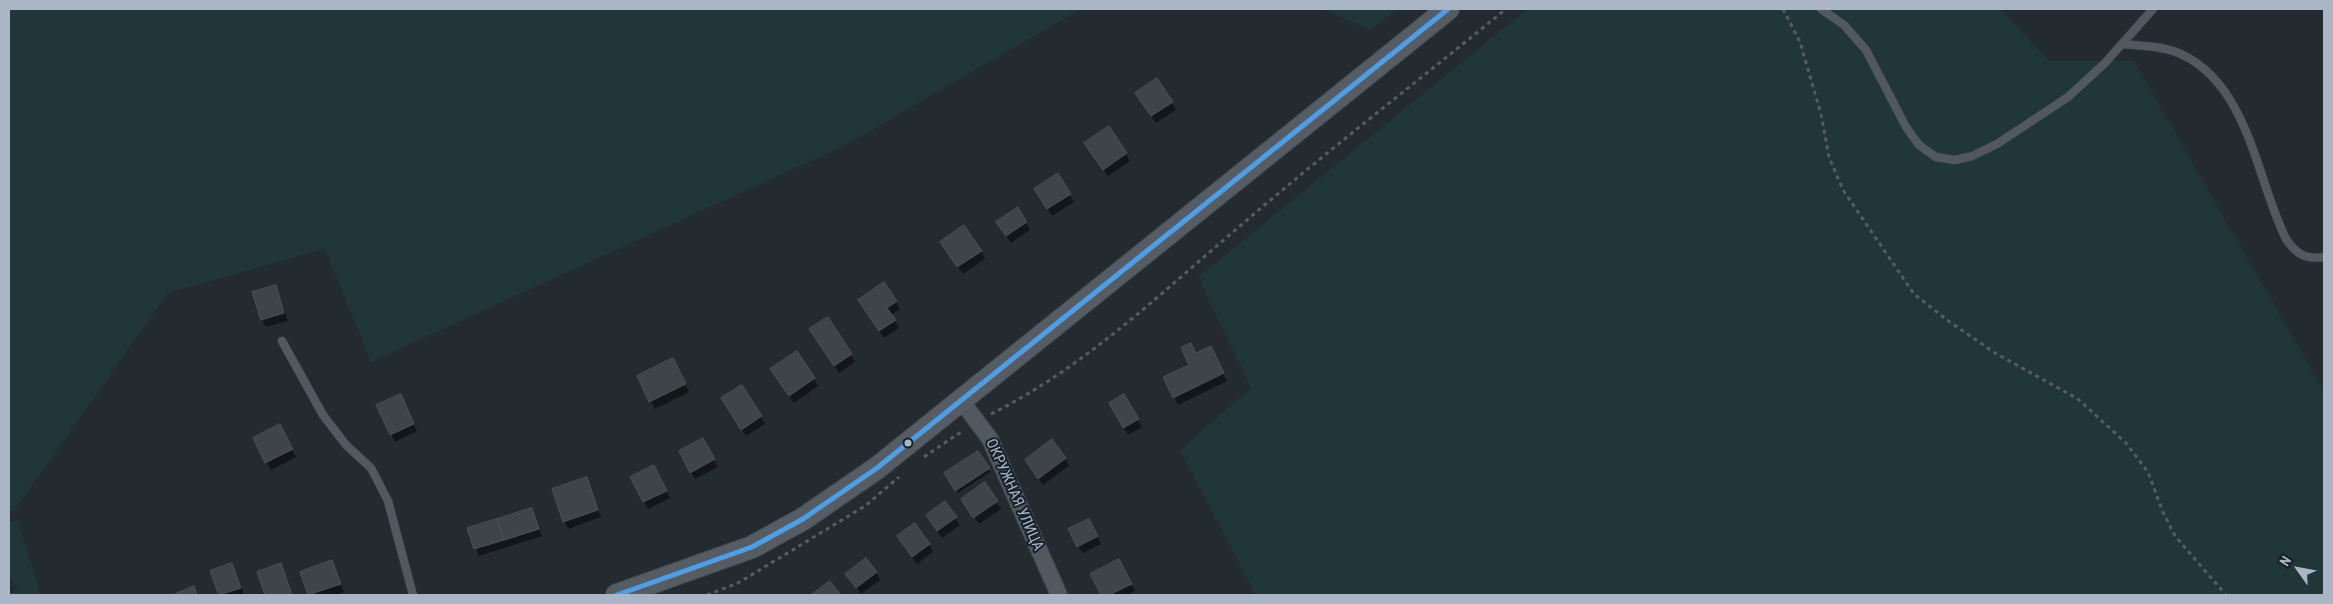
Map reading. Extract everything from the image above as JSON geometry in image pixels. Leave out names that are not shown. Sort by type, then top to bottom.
[{"type":"main road","points":[[617,595],[752,547],[794,524],[877,468],[960,399],[1448,9]]},
{"type":"street","name":"ОКРУЖНАЯ УЛИЦА","points":[[960,399],[990,439],[1059,595]]},
{"type":"lane","points":[[1821,9],[1844,25],[1866,50],[1906,127],[1915,140],[1930,154],[1943,159],[1955,160],[1972,156],[1997,144],[2047,112],[2087,81],[2153,9]]},
{"type":"lane","points":[[2122,44],[2177,53],[2197,65],[2215,82],[2230,101],[2248,138],[2286,239],[2293,249],[2303,256],[2324,257]]},
{"type":"lane","points":[[282,341],[322,415],[346,445],[371,468],[388,501],[413,595]]},
{"type":"path","points":[[978,421],[1022,399],[1097,347],[1241,224],[1506,9]]},
{"type":"path","points":[[1784,9],[1800,42],[1821,114],[1828,157],[1843,190],[1914,294],[1947,320],[1995,353],[2078,399],[2126,443],[2148,472],[2162,510],[2175,536],[2226,595]]},
{"type":"green space","points":[[9,9],[1081,9],[846,145],[371,362],[325,249],[168,293],[15,510],[9,511]]},
{"type":"green space","points":[[1322,9],[1398,9],[1370,30]]},
{"type":"green space","points":[[1527,9],[2000,9],[2050,61],[2134,61],[2324,391],[2324,595],[1255,595],[1180,450],[1251,388],[1198,277]]},
{"type":"green space","points":[[18,521],[41,595],[9,595],[18,587],[9,579],[9,522]]},
{"type":"building","points":[[1157,78],[1173,102],[1151,116],[1135,93]]},
{"type":"building","points":[[1109,126],[1127,153],[1103,170],[1084,143]]},
{"type":"building","points":[[1058,173],[1071,194],[1047,209],[1034,189]]},
{"type":"building","points":[[1018,207],[1027,222],[1006,236],[996,222]]},
{"type":"building","points":[[964,225],[982,251],[957,267],[940,242]]},
{"type":"building","points":[[884,282],[897,301],[887,308],[896,320],[879,331],[858,300]]},
{"type":"building","points":[[276,285],[284,313],[261,320],[252,292]]},
{"type":"building","points":[[828,317],[852,354],[834,366],[809,329]]},
{"type":"building","points":[[1191,343],[1196,353],[1211,346],[1224,373],[1173,398],[1163,377],[1189,365],[1181,348]]},
{"type":"building","points":[[797,351],[815,378],[789,396],[770,369]]},
{"type":"building","points":[[673,358],[686,384],[649,402],[637,376]]},
{"type":"building","points":[[742,385],[762,416],[741,430],[721,398]]},
{"type":"building","points":[[401,394],[414,424],[390,435],[376,405]]},
{"type":"building","points":[[1124,394],[1139,419],[1123,428],[1109,403]]},
{"type":"building","points":[[280,424],[293,449],[265,463],[253,438]]},
{"type":"building","points":[[703,438],[715,459],[690,473],[679,451]]},
{"type":"building","points":[[1052,439],[1066,458],[1038,479],[1025,460]]},
{"type":"building","points":[[978,451],[990,468],[955,491],[944,473]]},
{"type":"building","points":[[654,465],[667,491],[643,502],[630,477]]},
{"type":"building","points":[[587,477],[598,510],[563,522],[552,489]]},
{"type":"building","points":[[985,482],[998,501],[973,518],[961,499]]},
{"type":"building","points":[[945,501],[957,517],[937,531],[926,515]]},
{"type":"building","points":[[532,508],[539,529],[504,540],[497,519]]},
{"type":"building","points":[[497,519],[504,540],[474,549],[467,528]]},
{"type":"building","points":[[1089,519],[1098,536],[1077,547],[1068,529]]},
{"type":"building","points":[[915,523],[930,544],[912,557],[897,536]]},
{"type":"building","points":[[866,558],[877,572],[856,588],[845,574]]},
{"type":"building","points":[[1119,559],[1132,584],[1109,595],[1101,595],[1090,574]]},
{"type":"building","points":[[332,560],[341,584],[308,595],[300,572]]},
{"type":"building","points":[[232,563],[241,588],[219,595],[210,571]]},
{"type":"building","points":[[281,563],[292,595],[265,595],[257,572]]},
{"type":"building","points":[[830,581],[841,595],[811,595]]},
{"type":"building","points":[[194,586],[197,595],[173,595]]},
{"type":"transit line","points":[[617,595],[752,547],[803,519],[877,468],[1448,9]]}]
